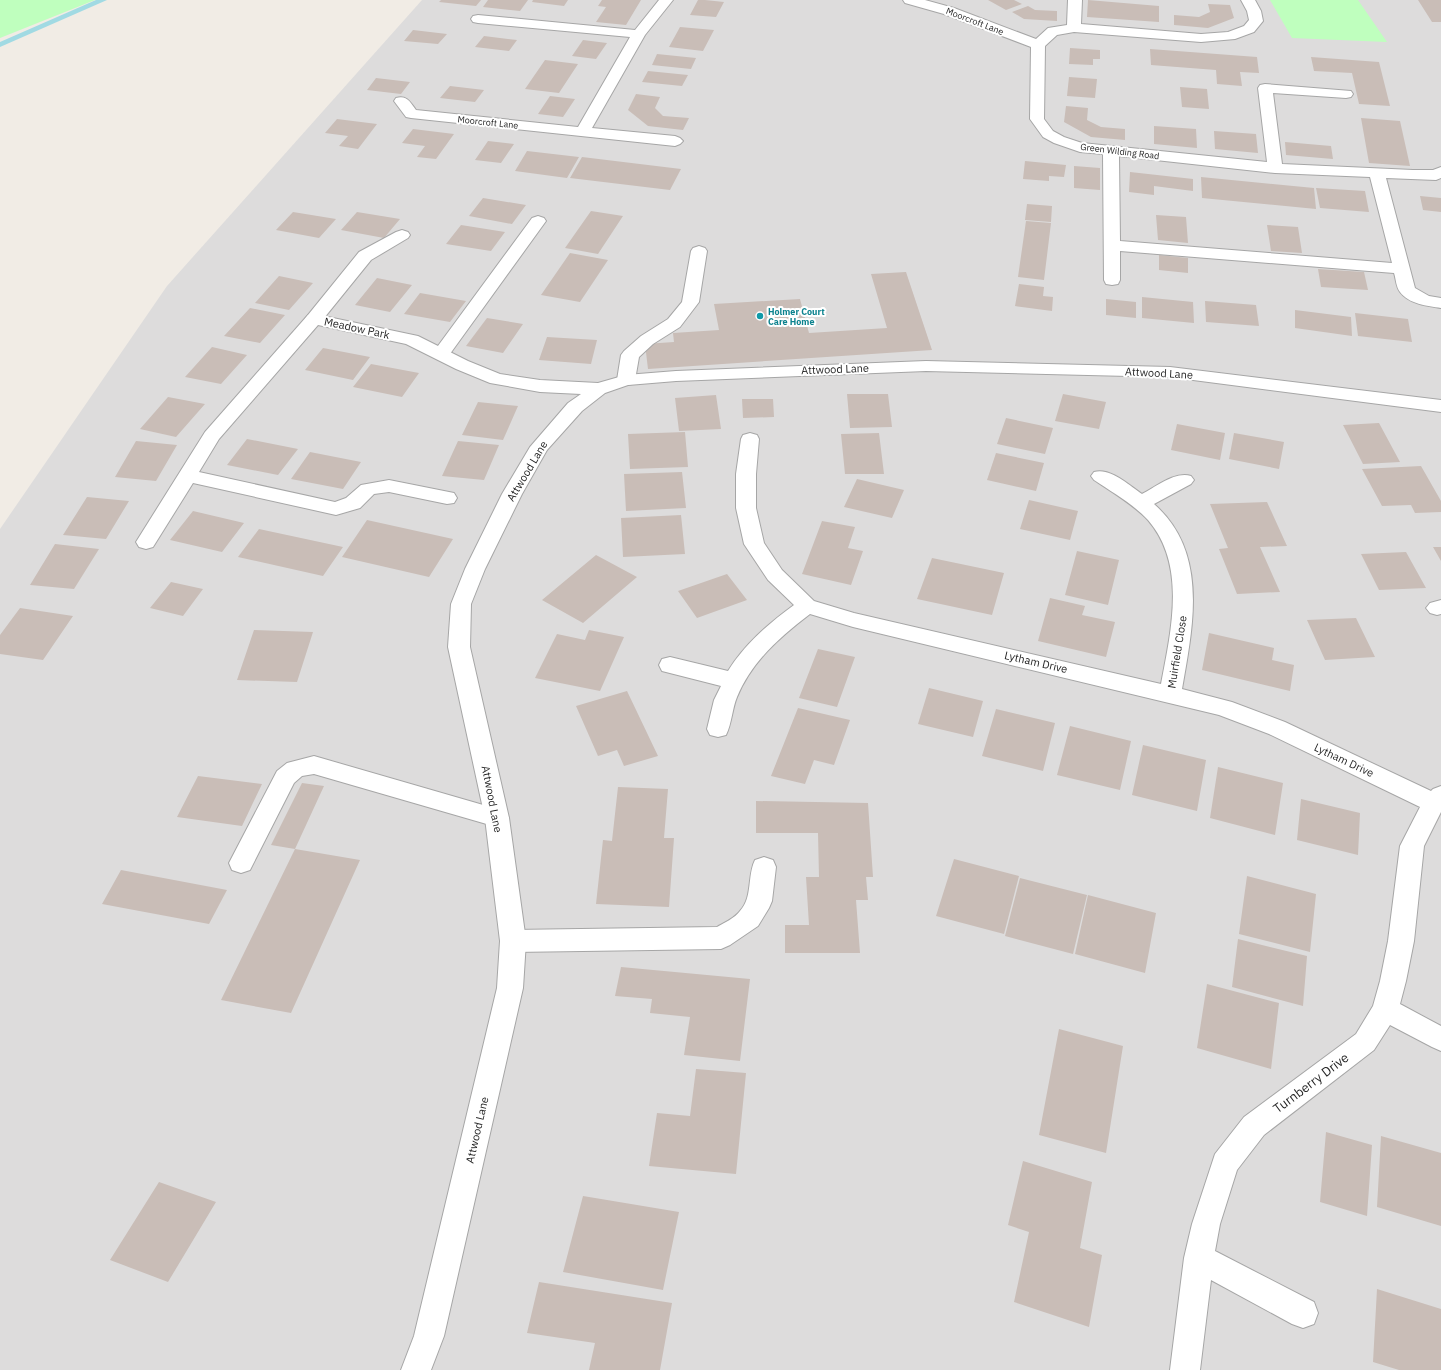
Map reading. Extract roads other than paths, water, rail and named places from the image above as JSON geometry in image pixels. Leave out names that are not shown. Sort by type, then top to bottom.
[{"type":"street","points":[[582,132],[639,34],[666,0]]},
{"type":"street","name":"Moorcroft Lane","points":[[910,0],[949,11],[1038,45]]},
{"type":"street","points":[[1074,28],[1075,0]]},
{"type":"street","points":[[1038,45],[1053,31],[1074,28],[1201,38],[1230,36],[1249,29],[1256,20],[1254,11],[1248,0]]},
{"type":"street","points":[[478,19],[639,34]]},
{"type":"street","name":"Green Wilding Road","points":[[1038,45],[1037,119],[1048,134],[1059,140],[1080,147],[1275,168],[1377,174],[1436,175],[1441,172]]},
{"type":"street","points":[[1275,168],[1265,88],[1346,94]]},
{"type":"street","name":"Moorcroft Lane","points":[[401,101],[410,114],[675,141]]},
{"type":"street","points":[[1111,151],[1112,280]]},
{"type":"street","points":[[1377,174],[1407,290],[1425,301],[1441,303]]},
{"type":"street","points":[[441,354],[538,221]]},
{"type":"street","points":[[314,319],[365,256],[402,235]]},
{"type":"street","points":[[1111,244],[1401,269]]},
{"type":"street","points":[[626,380],[630,356],[647,340],[674,323],[690,302],[699,250]]},
{"type":"street","name":"Meadow Park","points":[[146,542],[212,436],[314,319],[412,340],[496,379],[540,386],[599,389]]},
{"type":"street","name":"Attwood Lane","points":[[416,1370],[429,1336],[510,988],[513,941],[497,818],[459,647],[461,604],[475,569],[512,494],[539,447],[575,407],[599,389],[626,380],[676,376],[926,366],[1170,372],[1441,406]]},
{"type":"street","name":"Lytham Drive","points":[[750,439],[746,474],[746,508],[754,544],[775,575],[807,606],[853,620],[1224,708],[1277,728],[1437,799]]},
{"type":"street","points":[[187,475],[336,509],[353,504],[368,489],[388,486],[447,498]]},
{"type":"street","name":"Muirfield Close","points":[[1101,476],[1140,503],[1155,516],[1172,541],[1180,562],[1183,620],[1170,694]]},
{"type":"street","points":[[1140,503],[1184,480]]},
{"type":"street","points":[[718,729],[728,691],[747,657],[774,629],[807,606]]},
{"type":"street","points":[[670,664],[734,681]]},
{"type":"street","points":[[241,864],[286,777],[295,769],[314,765],[497,818]]},
{"type":"street","name":"Turnberry Drive","points":[[1185,1370],[1199,1258],[1206,1224],[1225,1163],[1254,1126],[1364,1042],[1385,1009],[1393,982],[1401,941],[1412,846],[1437,799]]},
{"type":"street","points":[[513,941],[721,938],[749,919],[760,901],[764,866]]},
{"type":"street","points":[[1385,1009],[1441,1039]]},
{"type":"street","points":[[1199,1258],[1303,1313]]},
{"type":"waterway","points":[[0,45],[103,0]]},
{"type":"place","name":"Holmer Court Care Home","points":[[760,316]]}]
